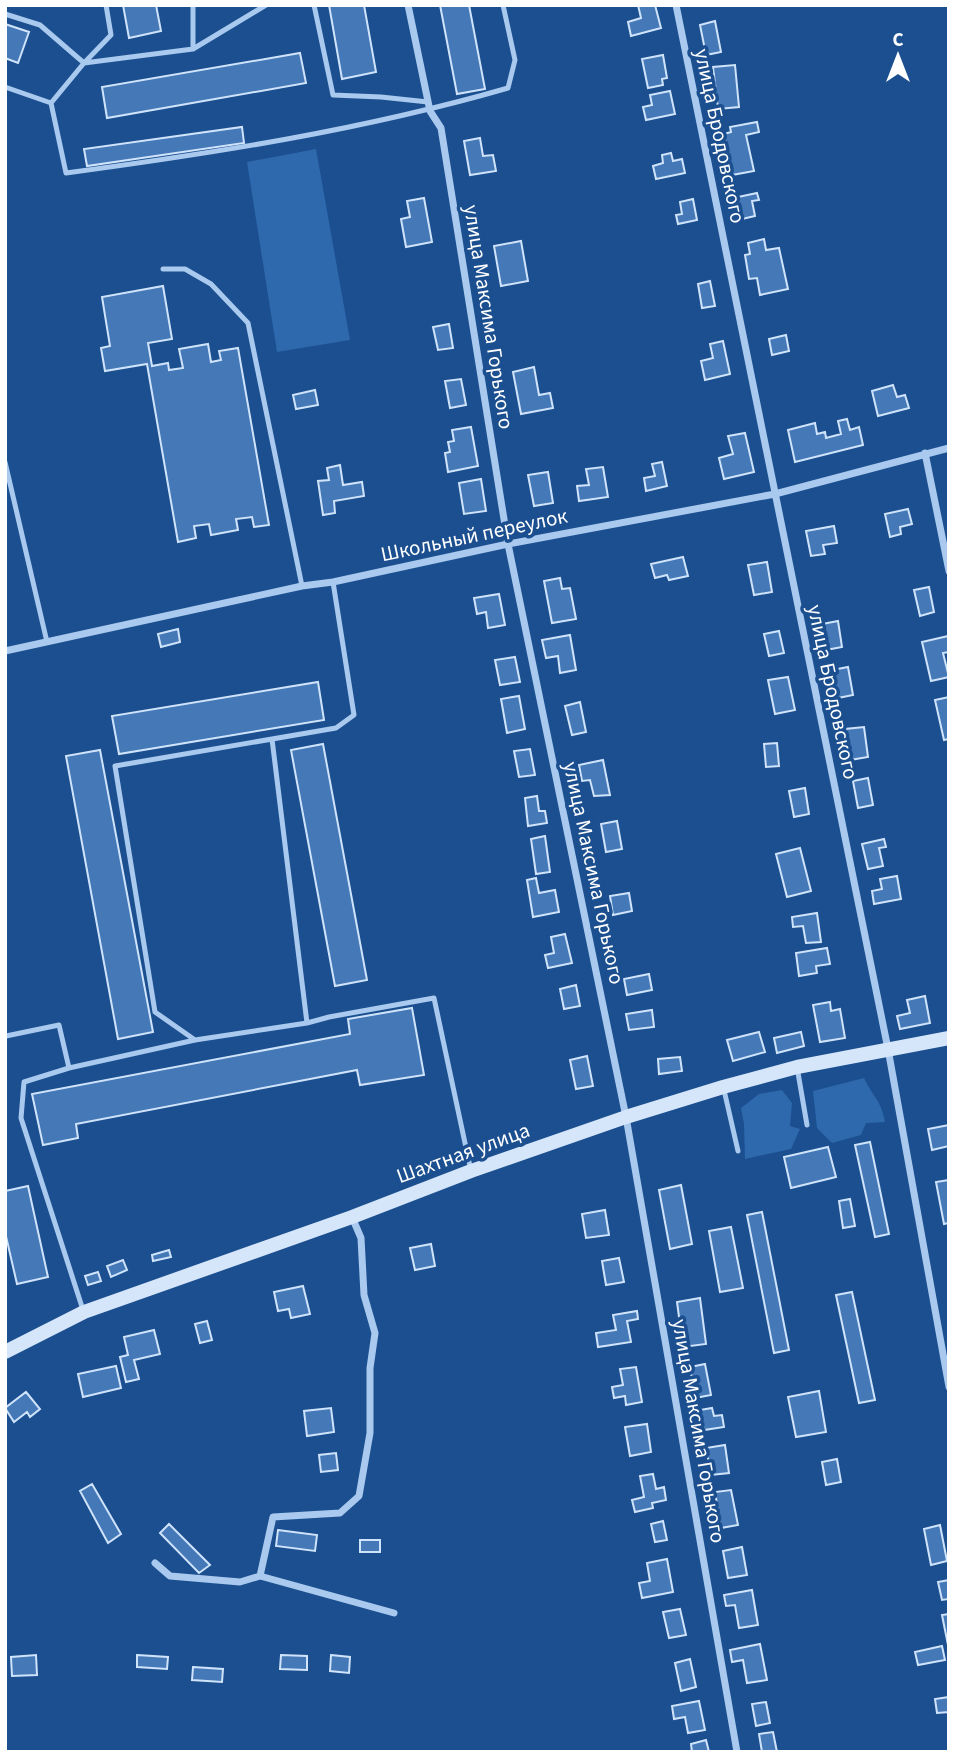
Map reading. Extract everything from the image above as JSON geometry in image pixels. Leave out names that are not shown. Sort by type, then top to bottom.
[{"type":"main road","name":"Шахтная улица","points":[[5,1352],[84,1312],[626,1117],[723,1087],[797,1068],[949,1038]]},
{"type":"street","name":"улица Максима Горького","points":[[408,5],[429,111],[441,128],[508,544],[626,1117],[737,1752]]},
{"type":"street","name":"улица Бродовского","points":[[676,5],[888,1049],[949,1387]]},
{"type":"street","name":"Школьный переулок","points":[[5,652],[302,586],[775,494],[949,448]]},
{"type":"street","points":[[925,453],[949,571]]},
{"type":"street","points":[[260,1576],[273,1517],[340,1513],[359,1496],[370,1433],[370,1368],[375,1333],[364,1295],[361,1238],[352,1217]]},
{"type":"street","points":[[155,1563],[170,1576],[240,1582],[260,1576],[394,1613]]},
{"type":"lane","points":[[51,103],[111,35],[106,5]]},
{"type":"lane","points":[[193,49],[194,5]]},
{"type":"lane","points":[[5,14],[40,25],[84,63],[193,49],[265,5]]},
{"type":"lane","points":[[314,5],[333,95],[428,102]]},
{"type":"lane","points":[[51,103],[66,173],[251,146],[429,111],[508,88],[515,60],[502,5]]},
{"type":"lane","points":[[5,87],[51,103]]},
{"type":"lane","points":[[163,269],[185,269],[211,284],[248,323],[302,586]]},
{"type":"lane","points":[[5,462],[47,642]]},
{"type":"lane","points":[[195,1040],[155,1012],[115,766],[336,728],[354,715],[333,582]]},
{"type":"lane","points":[[272,739],[307,1023]]},
{"type":"lane","points":[[84,1312],[21,1118],[23,1082],[195,1040],[307,1023],[434,999],[471,1171]]},
{"type":"lane","points":[[6,1036],[59,1025],[69,1069]]},
{"type":"lane","points":[[797,1068],[807,1125]]},
{"type":"lane","points":[[723,1087],[738,1151]]},
{"type":"shaded area","points":[[316,149],[350,340],[277,352],[247,162]]},
{"type":"shaded area","points":[[864,1078],[879,1103],[885,1122],[866,1123],[861,1135],[832,1143],[817,1128],[813,1091]]},
{"type":"shaded area","points":[[782,1090],[792,1103],[790,1126],[800,1129],[791,1149],[745,1159],[741,1108],[759,1094]]},
{"type":"building","points":[[123,5],[156,5],[161,31],[129,38]]},
{"type":"building","points":[[329,5],[364,5],[376,72],[342,79]]},
{"type":"building","points":[[440,5],[469,5],[485,89],[457,94]]},
{"type":"building","points":[[638,5],[655,5],[661,28],[631,36],[628,22],[641,18]]},
{"type":"building","points":[[715,21],[721,52],[706,55],[700,25]]},
{"type":"building","points":[[5,24],[29,32],[18,63],[5,58]]},
{"type":"building","points":[[300,53],[306,83],[107,118],[102,87]]},
{"type":"building","points":[[663,55],[667,78],[662,79],[663,85],[648,88],[642,59]]},
{"type":"building","points":[[735,65],[739,107],[718,109],[713,67]]},
{"type":"building","points":[[670,91],[675,114],[646,120],[643,107],[652,105],[650,95]]},
{"type":"building","points":[[757,122],[759,132],[746,135],[754,171],[732,175],[724,134],[731,132],[730,127]]},
{"type":"building","points":[[242,127],[244,143],[87,166],[84,149]]},
{"type":"building","points":[[480,138],[483,156],[493,155],[496,171],[470,175],[464,141]]},
{"type":"building","points":[[671,153],[673,161],[682,159],[685,173],[656,179],[653,166],[663,163],[662,155]]},
{"type":"building","points":[[757,193],[759,200],[752,201],[755,216],[742,219],[738,197]]},
{"type":"building","points":[[424,198],[432,242],[406,247],[401,219],[410,217],[407,201]]},
{"type":"building","points":[[693,199],[697,220],[678,224],[676,215],[682,214],[680,202]]},
{"type":"building","points":[[764,239],[766,250],[779,248],[788,289],[760,295],[757,278],[749,279],[745,255],[750,254],[748,243]]},
{"type":"building","points":[[521,241],[528,281],[501,286],[494,246]]},
{"type":"building","points":[[710,281],[715,306],[702,308],[698,284]]},
{"type":"building","points":[[163,286],[172,339],[148,343],[152,366],[168,363],[169,370],[183,368],[179,349],[208,344],[211,362],[221,360],[219,351],[238,348],[269,525],[254,527],[252,517],[236,519],[238,530],[211,535],[209,524],[194,526],[196,538],[178,542],[147,364],[105,371],[101,348],[110,346],[102,297]]},
{"type":"building","points":[[449,324],[453,348],[438,350],[433,327]]},
{"type":"building","points":[[786,335],[789,351],[772,355],[769,339]]},
{"type":"building","points":[[723,341],[730,374],[705,380],[701,361],[713,358],[710,344]]},
{"type":"building","points":[[534,367],[539,395],[550,393],[553,408],[521,414],[513,372]]},
{"type":"building","points":[[461,379],[466,405],[450,408],[445,381]]},
{"type":"building","points":[[893,385],[897,397],[905,395],[909,408],[878,416],[872,391]]},
{"type":"building","points":[[315,390],[318,405],[296,409],[293,395]]},
{"type":"building","points":[[847,419],[850,430],[859,427],[863,445],[795,462],[788,430],[815,423],[817,434],[825,432],[826,438],[841,434],[838,421]]},
{"type":"building","points":[[471,427],[478,466],[448,472],[445,453],[450,452],[448,442],[454,441],[452,430]]},
{"type":"building","points":[[745,433],[754,472],[724,479],[719,458],[733,454],[728,436]]},
{"type":"building","points":[[662,462],[667,486],[646,491],[644,478],[655,476],[652,464]]},
{"type":"building","points":[[340,465],[343,485],[362,482],[364,496],[334,501],[335,513],[323,515],[318,481],[329,480],[327,468]]},
{"type":"building","points":[[603,467],[608,497],[579,501],[577,486],[589,485],[586,469]]},
{"type":"building","points":[[548,472],[553,503],[534,506],[528,475]]},
{"type":"building","points":[[481,479],[486,511],[464,514],[459,483]]},
{"type":"building","points":[[908,509],[912,524],[900,527],[901,534],[890,537],[885,514]]},
{"type":"building","points":[[834,526],[837,543],[823,545],[825,554],[811,556],[806,531]]},
{"type":"building","points":[[683,557],[688,576],[669,580],[667,575],[655,578],[651,564]]},
{"type":"building","points":[[767,562],[772,592],[754,595],[748,565]]},
{"type":"building","points":[[560,578],[562,589],[570,588],[576,619],[552,623],[544,581]]},
{"type":"building","points":[[929,587],[934,612],[920,616],[914,590]]},
{"type":"building","points":[[499,594],[505,625],[488,628],[486,612],[477,614],[474,598]]},
{"type":"building","points":[[838,621],[842,647],[826,650],[822,624]]},
{"type":"building","points":[[178,629],[180,642],[161,647],[158,634]]},
{"type":"building","points":[[779,631],[784,653],[769,656],[764,634]]},
{"type":"building","points":[[570,635],[576,670],[560,673],[558,656],[546,658],[542,640]]},
{"type":"building","points":[[948,636],[949,652],[943,653],[949,677],[931,681],[922,642]]},
{"type":"building","points":[[515,657],[520,682],[500,685],[495,660]]},
{"type":"building","points":[[848,667],[853,695],[838,698],[832,670]]},
{"type":"building","points":[[788,677],[795,710],[775,714],[768,680]]},
{"type":"building","points":[[318,682],[324,720],[119,754],[112,716]]},
{"type":"building","points":[[519,696],[525,729],[507,733],[501,699]]},
{"type":"building","points":[[949,697],[949,739],[944,740],[935,700]]},
{"type":"building","points":[[580,702],[586,732],[572,735],[565,706]]},
{"type":"building","points":[[864,727],[868,757],[850,760],[845,729]]},
{"type":"building","points":[[777,743],[779,766],[766,767],[764,744]]},
{"type":"building","points":[[323,744],[367,980],[335,986],[291,750]]},
{"type":"building","points":[[530,749],[535,775],[519,777],[514,751]]},
{"type":"building","points":[[100,750],[153,1032],[118,1039],[66,756]]},
{"type":"building","points":[[603,760],[610,795],[594,796],[590,780],[582,781],[579,765]]},
{"type":"building","points":[[868,778],[873,805],[858,808],[853,781]]},
{"type":"building","points":[[805,788],[809,814],[794,817],[789,791]]},
{"type":"building","points":[[537,796],[539,811],[545,811],[547,823],[528,826],[525,798]]},
{"type":"building","points":[[617,821],[622,849],[606,852],[601,824]]},
{"type":"building","points":[[545,836],[550,872],[536,874],[531,839]]},
{"type":"building","points":[[884,839],[886,847],[879,848],[883,866],[868,869],[862,844]]},
{"type":"building","points":[[800,848],[811,891],[787,897],[776,854]]},
{"type":"building","points":[[897,876],[901,899],[874,904],[872,891],[882,889],[880,879]]},
{"type":"building","points":[[536,878],[539,893],[555,890],[559,912],[533,917],[527,880]]},
{"type":"building","points":[[629,893],[632,911],[613,915],[610,896]]},
{"type":"building","points":[[817,913],[821,942],[806,943],[803,926],[793,927],[792,917]]},
{"type":"building","points":[[565,934],[572,963],[548,968],[545,955],[554,953],[551,937]]},
{"type":"building","points":[[827,948],[830,964],[816,966],[817,973],[799,976],[796,953]]},
{"type":"building","points":[[649,974],[652,990],[627,995],[624,979]]},
{"type":"building","points":[[576,985],[580,1006],[564,1009],[560,989]]},
{"type":"building","points":[[925,996],[930,1023],[900,1029],[897,1016],[910,1013],[907,1000]]},
{"type":"building","points":[[830,1002],[831,1011],[840,1009],[845,1038],[820,1042],[813,1005]]},
{"type":"building","points":[[412,1008],[424,1075],[360,1085],[357,1070],[76,1124],[78,1138],[43,1145],[32,1094],[350,1034],[348,1019]]},
{"type":"building","points":[[652,1010],[654,1027],[629,1030],[626,1014]]},
{"type":"building","points":[[759,1032],[765,1052],[733,1061],[727,1040]]},
{"type":"building","points":[[801,1032],[804,1046],[777,1053],[774,1038]]},
{"type":"building","points":[[587,1056],[593,1086],[576,1089],[570,1060]]},
{"type":"building","points":[[680,1057],[682,1071],[659,1074],[658,1059]]},
{"type":"building","points":[[949,1125],[949,1146],[932,1150],[928,1129]]},
{"type":"building","points":[[870,1142],[889,1234],[875,1237],[855,1145]]},
{"type":"building","points":[[828,1147],[836,1177],[791,1188],[784,1157]]},
{"type":"building","points":[[949,1180],[949,1223],[944,1224],[936,1182]]},
{"type":"building","points":[[681,1185],[692,1244],[670,1249],[659,1190]]},
{"type":"building","points":[[28,1186],[48,1277],[17,1284],[5,1232],[5,1191]]},
{"type":"building","points":[[850,1199],[855,1226],[843,1228],[839,1201]]},
{"type":"building","points":[[605,1210],[609,1235],[586,1238],[582,1214]]},
{"type":"building","points":[[762,1212],[789,1350],[774,1353],[747,1215]]},
{"type":"building","points":[[731,1227],[743,1288],[720,1292],[709,1231]]},
{"type":"building","points":[[431,1244],[435,1266],[415,1270],[410,1248]]},
{"type":"building","points":[[169,1250],[171,1257],[153,1261],[152,1255]]},
{"type":"building","points":[[619,1258],[624,1282],[606,1285],[602,1261]]},
{"type":"building","points":[[123,1260],[127,1270],[111,1277],[107,1266]]},
{"type":"building","points":[[98,1272],[101,1281],[88,1285],[85,1276]]},
{"type":"building","points":[[303,1286],[310,1314],[291,1318],[289,1309],[278,1311],[274,1292]]},
{"type":"building","points":[[852,1292],[875,1400],[859,1403],[836,1295]]},
{"type":"building","points":[[700,1298],[706,1344],[683,1347],[677,1302]]},
{"type":"building","points":[[637,1311],[638,1319],[627,1321],[631,1342],[598,1347],[596,1333],[616,1330],[613,1315]]},
{"type":"building","points":[[207,1321],[212,1340],[200,1343],[195,1324]]},
{"type":"building","points":[[154,1330],[160,1354],[134,1360],[139,1379],[126,1382],[120,1357],[128,1355],[124,1337]]},
{"type":"building","points":[[705,1364],[711,1395],[695,1398],[690,1367]]},
{"type":"building","points":[[116,1366],[121,1388],[83,1397],[78,1374]]},
{"type":"building","points":[[636,1367],[642,1402],[626,1405],[625,1396],[614,1398],[612,1387],[623,1385],[620,1369]]},
{"type":"building","points":[[819,1391],[826,1432],[796,1437],[788,1397]]},
{"type":"building","points":[[26,1392],[40,1409],[30,1417],[27,1412],[14,1422],[5,1408]]},
{"type":"building","points":[[331,1408],[334,1432],[307,1436],[304,1411]]},
{"type":"building","points":[[712,1408],[714,1416],[722,1415],[724,1427],[704,1430],[700,1410]]},
{"type":"building","points":[[647,1424],[651,1452],[630,1456],[625,1427]]},
{"type":"building","points":[[725,1445],[729,1473],[711,1475],[706,1448]]},
{"type":"building","points":[[336,1453],[338,1470],[321,1472],[319,1455]]},
{"type":"building","points":[[837,1459],[841,1482],[826,1485],[822,1462]]},
{"type":"building","points":[[653,1474],[656,1489],[664,1487],[666,1500],[652,1503],[653,1508],[635,1512],[632,1500],[644,1497],[640,1476]]},
{"type":"building","points":[[92,1484],[121,1534],[108,1543],[80,1491]]},
{"type":"building","points":[[731,1490],[738,1525],[721,1528],[715,1492]]},
{"type":"building","points":[[663,1521],[667,1540],[655,1542],[651,1524]]},
{"type":"building","points":[[169,1524],[210,1565],[199,1573],[160,1533]]},
{"type":"building","points":[[940,1525],[947,1561],[931,1565],[924,1529]]},
{"type":"building","points":[[278,1530],[317,1535],[315,1551],[276,1546]]},
{"type":"building","points":[[360,1540],[380,1540],[380,1552],[360,1552]]},
{"type":"building","points":[[742,1547],[747,1575],[728,1578],[723,1551]]},
{"type":"building","points":[[667,1559],[673,1592],[642,1598],[639,1583],[650,1581],[647,1563]]},
{"type":"building","points":[[949,1580],[949,1599],[942,1600],[938,1582]]},
{"type":"building","points":[[752,1590],[758,1625],[739,1628],[735,1605],[726,1606],[724,1595]]},
{"type":"building","points":[[680,1609],[686,1635],[669,1638],[663,1612]]},
{"type":"building","points":[[949,1614],[949,1645],[948,1645],[942,1615]]},
{"type":"building","points":[[760,1644],[767,1680],[747,1683],[743,1660],[732,1662],[730,1650]]},
{"type":"building","points":[[942,1646],[945,1660],[918,1665],[915,1652]]},
{"type":"building","points":[[36,1655],[37,1675],[12,1676],[11,1657]]},
{"type":"building","points":[[137,1655],[168,1657],[167,1669],[137,1667]]},
{"type":"building","points":[[281,1655],[307,1656],[307,1670],[280,1669]]},
{"type":"building","points":[[331,1655],[350,1657],[349,1673],[330,1671]]},
{"type":"building","points":[[690,1659],[696,1687],[681,1691],[675,1663]]},
{"type":"building","points":[[193,1667],[223,1669],[222,1682],[192,1680]]},
{"type":"building","points":[[949,1697],[949,1712],[937,1713],[935,1699]]},
{"type":"building","points":[[699,1701],[705,1730],[688,1733],[685,1717],[674,1719],[672,1706]]},
{"type":"building","points":[[766,1702],[770,1723],[756,1726],[752,1704]]},
{"type":"building","points":[[773,1732],[777,1752],[762,1752],[759,1734]]},
{"type":"building","points":[[706,1740],[709,1752],[692,1752],[691,1744]]}]
